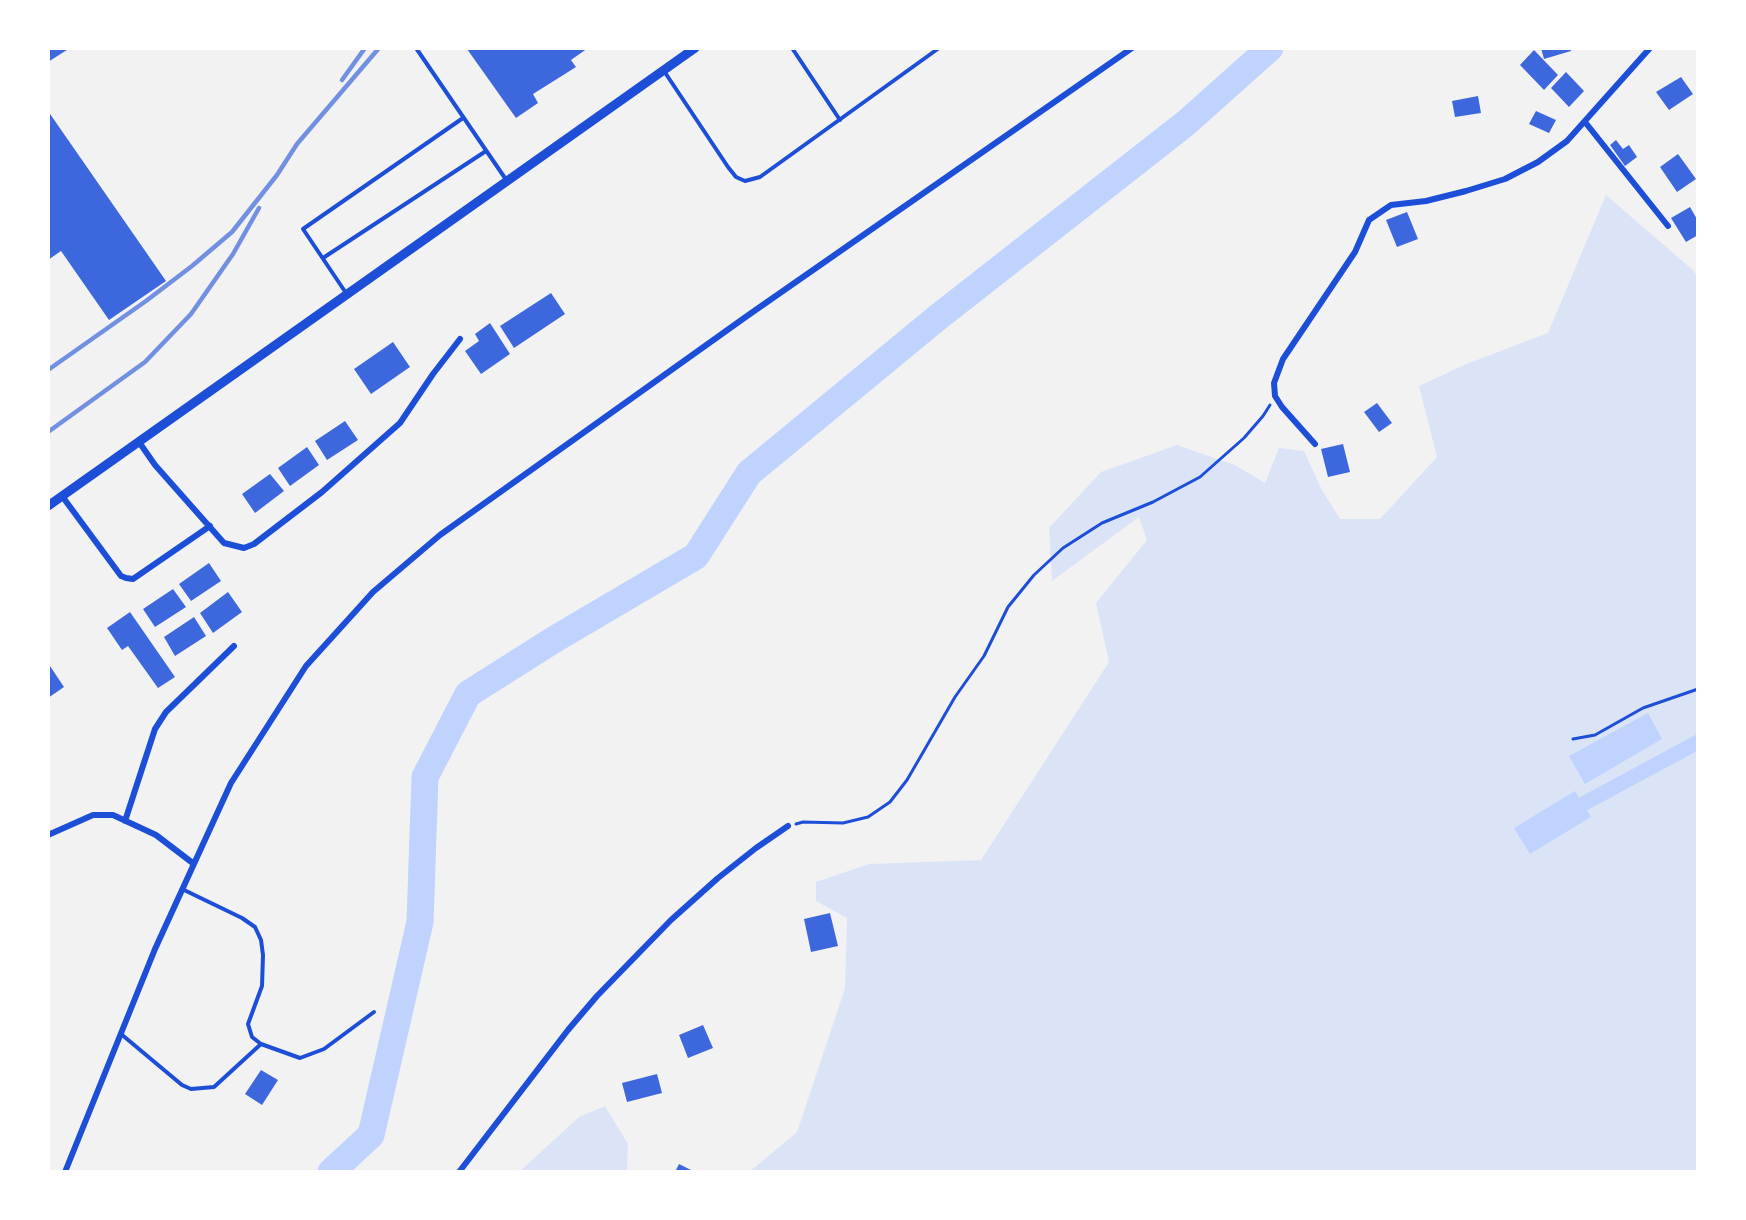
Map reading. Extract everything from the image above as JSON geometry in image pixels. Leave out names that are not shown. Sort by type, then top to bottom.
[{"type":"street","points":[[48,506],[695,48]]},
{"type":"street","points":[[1315,444],[1282,407],[1275,396],[1274,383],[1283,359],[1355,252],[1369,220],[1391,205],[1436,199],[1505,179],[1538,162],[1567,141],[1650,48]]},
{"type":"street","points":[[65,1172],[155,949],[231,783],[306,666],[373,592],[440,535],[756,309],[1129,49]]},
{"type":"street","points":[[1585,122],[1668,226]]},
{"type":"street","points":[[139,442],[155,465],[224,543],[244,548],[254,544],[322,492],[400,423],[460,339]]},
{"type":"street","points":[[62,496],[121,576],[126,578],[133,579],[210,526]]},
{"type":"street","points":[[125,821],[155,729],[166,712],[234,646]]},
{"type":"street","points":[[48,835],[93,815],[113,815],[156,835],[194,864]]},
{"type":"street","points":[[459,1172],[568,1030],[597,996],[694,899],[756,848],[788,826]]},
{"type":"lane","points":[[416,48],[507,182]]},
{"type":"lane","points":[[792,48],[840,120]]},
{"type":"lane","points":[[663,70],[736,177],[745,181],[760,177],[939,48]]},
{"type":"lane","points":[[347,295],[303,229],[464,118]]},
{"type":"lane","points":[[323,258],[486,151]]},
{"type":"lane","points":[[182,889],[242,918],[255,927],[261,940],[263,955],[262,986],[248,1024],[252,1037],[261,1044],[300,1058],[324,1049],[374,1012]]},
{"type":"lane","points":[[121,1034],[182,1085],[191,1089],[214,1087],[261,1044]]},
{"type":"path","points":[[788,826],[803,822],[843,823],[868,817],[890,802],[907,780],[955,697],[984,656],[1008,607],[1034,575],[1063,548],[1102,523],[1153,502],[1200,477],[1244,438],[1263,416],[1275,396]]},
{"type":"path","points":[[1573,739],[1595,735],[1643,708],[1698,689]]},
{"type":"shaded area","points":[[1606,195],[1694,271],[1698,278],[1698,1172],[749,1172],[797,1132],[845,988],[847,918],[816,901],[816,882],[869,864],[981,860],[1109,662],[1096,603],[1147,540],[1139,517],[1052,581],[1049,528],[1101,472],[1177,445],[1235,465],[1265,483],[1279,448],[1304,451],[1322,490],[1340,519],[1380,519],[1437,457],[1419,386],[1464,365],[1548,333]]},
{"type":"shaded area","points":[[605,1106],[628,1144],[627,1172],[519,1172],[579,1117]]},
{"type":"water","points":[[1648,713],[1662,739],[1585,784],[1569,756]]},
{"type":"water","points":[[1575,791],[1591,817],[1530,854],[1514,828]]},
{"type":"building","points":[[48,48],[70,48],[48,62]]},
{"type":"building","points":[[588,48],[571,60],[576,67],[533,94],[538,103],[516,118],[467,49]]},
{"type":"building","points":[[1541,48],[1570,48],[1571,51],[1544,59]]},
{"type":"building","points":[[1534,50],[1558,75],[1544,90],[1520,65]]},
{"type":"building","points":[[1566,72],[1584,91],[1569,107],[1551,88]]},
{"type":"building","points":[[1681,77],[1693,94],[1669,110],[1656,92]]},
{"type":"building","points":[[1478,96],[1481,113],[1455,117],[1452,101]]},
{"type":"building","points":[[48,111],[166,281],[109,320],[61,251],[48,260]]},
{"type":"building","points":[[1536,111],[1556,120],[1549,133],[1529,124]]},
{"type":"building","points":[[1616,140],[1623,149],[1629,145],[1637,157],[1625,166],[1610,145]]},
{"type":"building","points":[[1678,154],[1696,179],[1677,192],[1660,167]]},
{"type":"building","points":[[1690,207],[1698,221],[1698,235],[1686,242],[1671,218]]},
{"type":"building","points":[[1407,212],[1418,239],[1397,247],[1386,220]]},
{"type":"building","points":[[551,293],[565,314],[514,348],[500,326]]},
{"type":"building","points":[[490,323],[510,354],[481,374],[465,351],[479,341],[475,334]]},
{"type":"building","points":[[393,342],[410,367],[371,394],[354,369]]},
{"type":"building","points":[[1377,403],[1392,423],[1379,432],[1364,412]]},
{"type":"building","points":[[345,421],[358,440],[327,460],[315,441]]},
{"type":"building","points":[[1343,444],[1350,472],[1328,477],[1321,449]]},
{"type":"building","points":[[307,447],[319,465],[290,486],[278,468]]},
{"type":"building","points":[[270,474],[284,491],[255,513],[242,494]]},
{"type":"building","points":[[209,563],[221,581],[191,601],[179,584]]},
{"type":"building","points":[[173,589],[186,607],[155,627],[143,609]]},
{"type":"building","points":[[228,592],[242,612],[213,633],[200,613]]},
{"type":"building","points":[[130,612],[175,677],[158,688],[128,646],[122,650],[107,628]]},
{"type":"building","points":[[194,617],[206,636],[175,656],[164,637]]},
{"type":"building","points":[[48,663],[64,687],[48,698]]},
{"type":"building","points":[[830,913],[838,946],[811,952],[804,919]]},
{"type":"building","points":[[703,1025],[713,1048],[688,1058],[679,1035]]},
{"type":"building","points":[[261,1070],[278,1080],[262,1105],[245,1094]]},
{"type":"building","points":[[657,1074],[662,1093],[627,1102],[622,1083]]},
{"type":"building","points":[[679,1164],[695,1172],[675,1172]]},
{"type":"waterway","points":[[331,1172],[371,1135],[420,922],[425,777],[468,694],[555,639],[696,556],[749,473],[937,318],[1186,123],[1270,48]]},
{"type":"waterway","points":[[1583,804],[1698,742]]},
{"type":"railway","points":[[342,80],[365,48]]},
{"type":"railway","points":[[48,370],[146,301],[232,232],[277,175],[297,144],[379,48]]},
{"type":"railway","points":[[48,432],[145,362],[191,314],[233,254],[259,208]]}]
